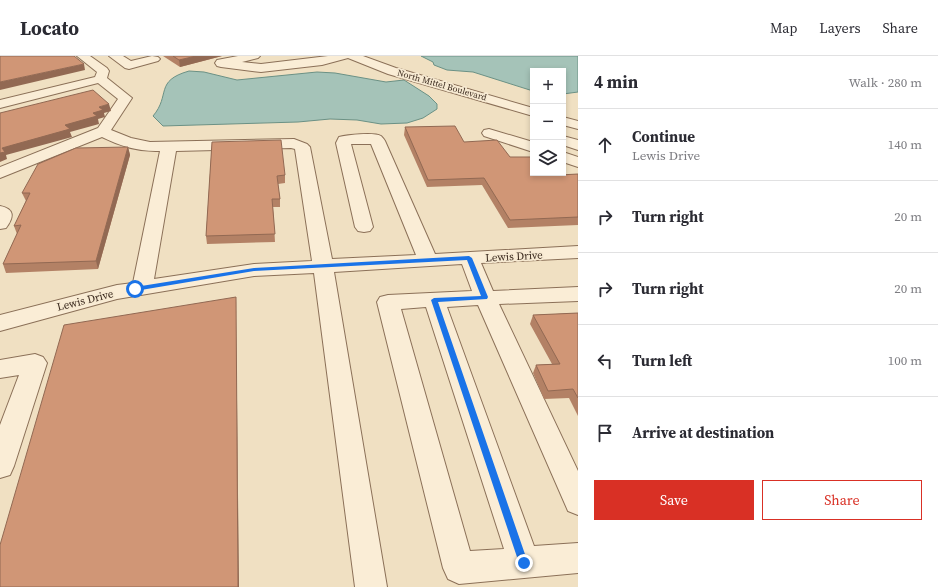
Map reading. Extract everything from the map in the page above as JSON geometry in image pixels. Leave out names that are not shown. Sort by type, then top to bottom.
[{"type":"street","points":[[83,56],[103,71],[100,79]]},
{"type":"street","points":[[115,56],[129,65],[154,59]]},
{"type":"street","points":[[253,62],[299,56]]},
{"type":"street","points":[[253,62],[260,68],[320,58],[343,56]]},
{"type":"street","name":"North Mittel Boulevard","points":[[352,56],[392,71],[430,77]]},
{"type":"street","name":"North Mittel Boulevard","points":[[375,56],[430,77],[529,108]]},
{"type":"street","points":[[0,104],[100,79]]},
{"type":"street","points":[[0,173],[103,131],[125,98],[100,79]]},
{"type":"street","points":[[529,108],[507,120],[489,133],[530,146]]},
{"type":"street","points":[[566,112],[578,116]]},
{"type":"street","points":[[566,122],[578,125]]},
{"type":"street","points":[[103,131],[115,138],[136,145],[150,147],[294,143],[302,147],[323,266],[371,587]]},
{"type":"street","points":[[364,227],[344,140],[375,139],[380,144],[428,260]]},
{"type":"street","points":[[566,141],[578,145]]},
{"type":"street","points":[[142,287],[170,146]]},
{"type":"street","points":[[566,158],[578,162]]},
{"type":"street","points":[[0,211],[3,214],[3,219],[0,224]]},
{"type":"street","name":"Lewis Drive","points":[[0,323],[117,292],[254,270],[578,252]]},
{"type":"street","points":[[469,258],[485,297],[578,502]]},
{"type":"street","points":[[578,294],[388,302],[459,568],[578,558]]},
{"type":"street","points":[[434,300],[524,563]]},
{"type":"street","points":[[0,369],[36,363],[19,407],[0,466]]},
{"type":"water","points":[[421,56],[578,56],[578,92],[566,94],[566,68],[530,68],[530,90],[473,72],[447,70],[434,65],[433,62]]},
{"type":"water","points":[[189,71],[204,72],[237,80],[317,72],[335,73],[386,82],[404,80],[429,96],[437,104],[437,109],[423,118],[407,123],[381,124],[357,120],[330,119],[298,122],[163,126],[153,116],[161,102],[167,84],[171,79]]},
{"type":"building","points":[[0,56],[74,56],[84,64],[0,82]]},
{"type":"building","points":[[173,56],[196,56],[179,60]]},
{"type":"building","points":[[93,90],[109,104],[99,107],[103,110],[93,113],[97,116],[65,125],[70,129],[2,148],[5,152],[0,153],[0,113]]},
{"type":"building","points":[[455,126],[464,142],[497,140],[510,157],[530,157],[530,176],[566,176],[566,175],[578,174],[578,217],[510,220],[484,178],[428,180],[405,127]]},
{"type":"building","points":[[281,140],[285,175],[277,176],[280,199],[272,199],[275,234],[206,236],[212,142]]},
{"type":"building","points":[[128,147],[96,261],[3,264],[21,225],[14,226],[30,193],[22,193],[38,164],[76,148]]},
{"type":"building","points":[[236,297],[238,587],[0,587],[0,545],[64,325]]},
{"type":"building","points":[[578,313],[578,398],[573,389],[548,391],[536,365],[560,364],[533,315]]},
{"type":"route","points":[[135,289],[254,270],[469,258],[485,297],[434,300],[524,563]]}]
